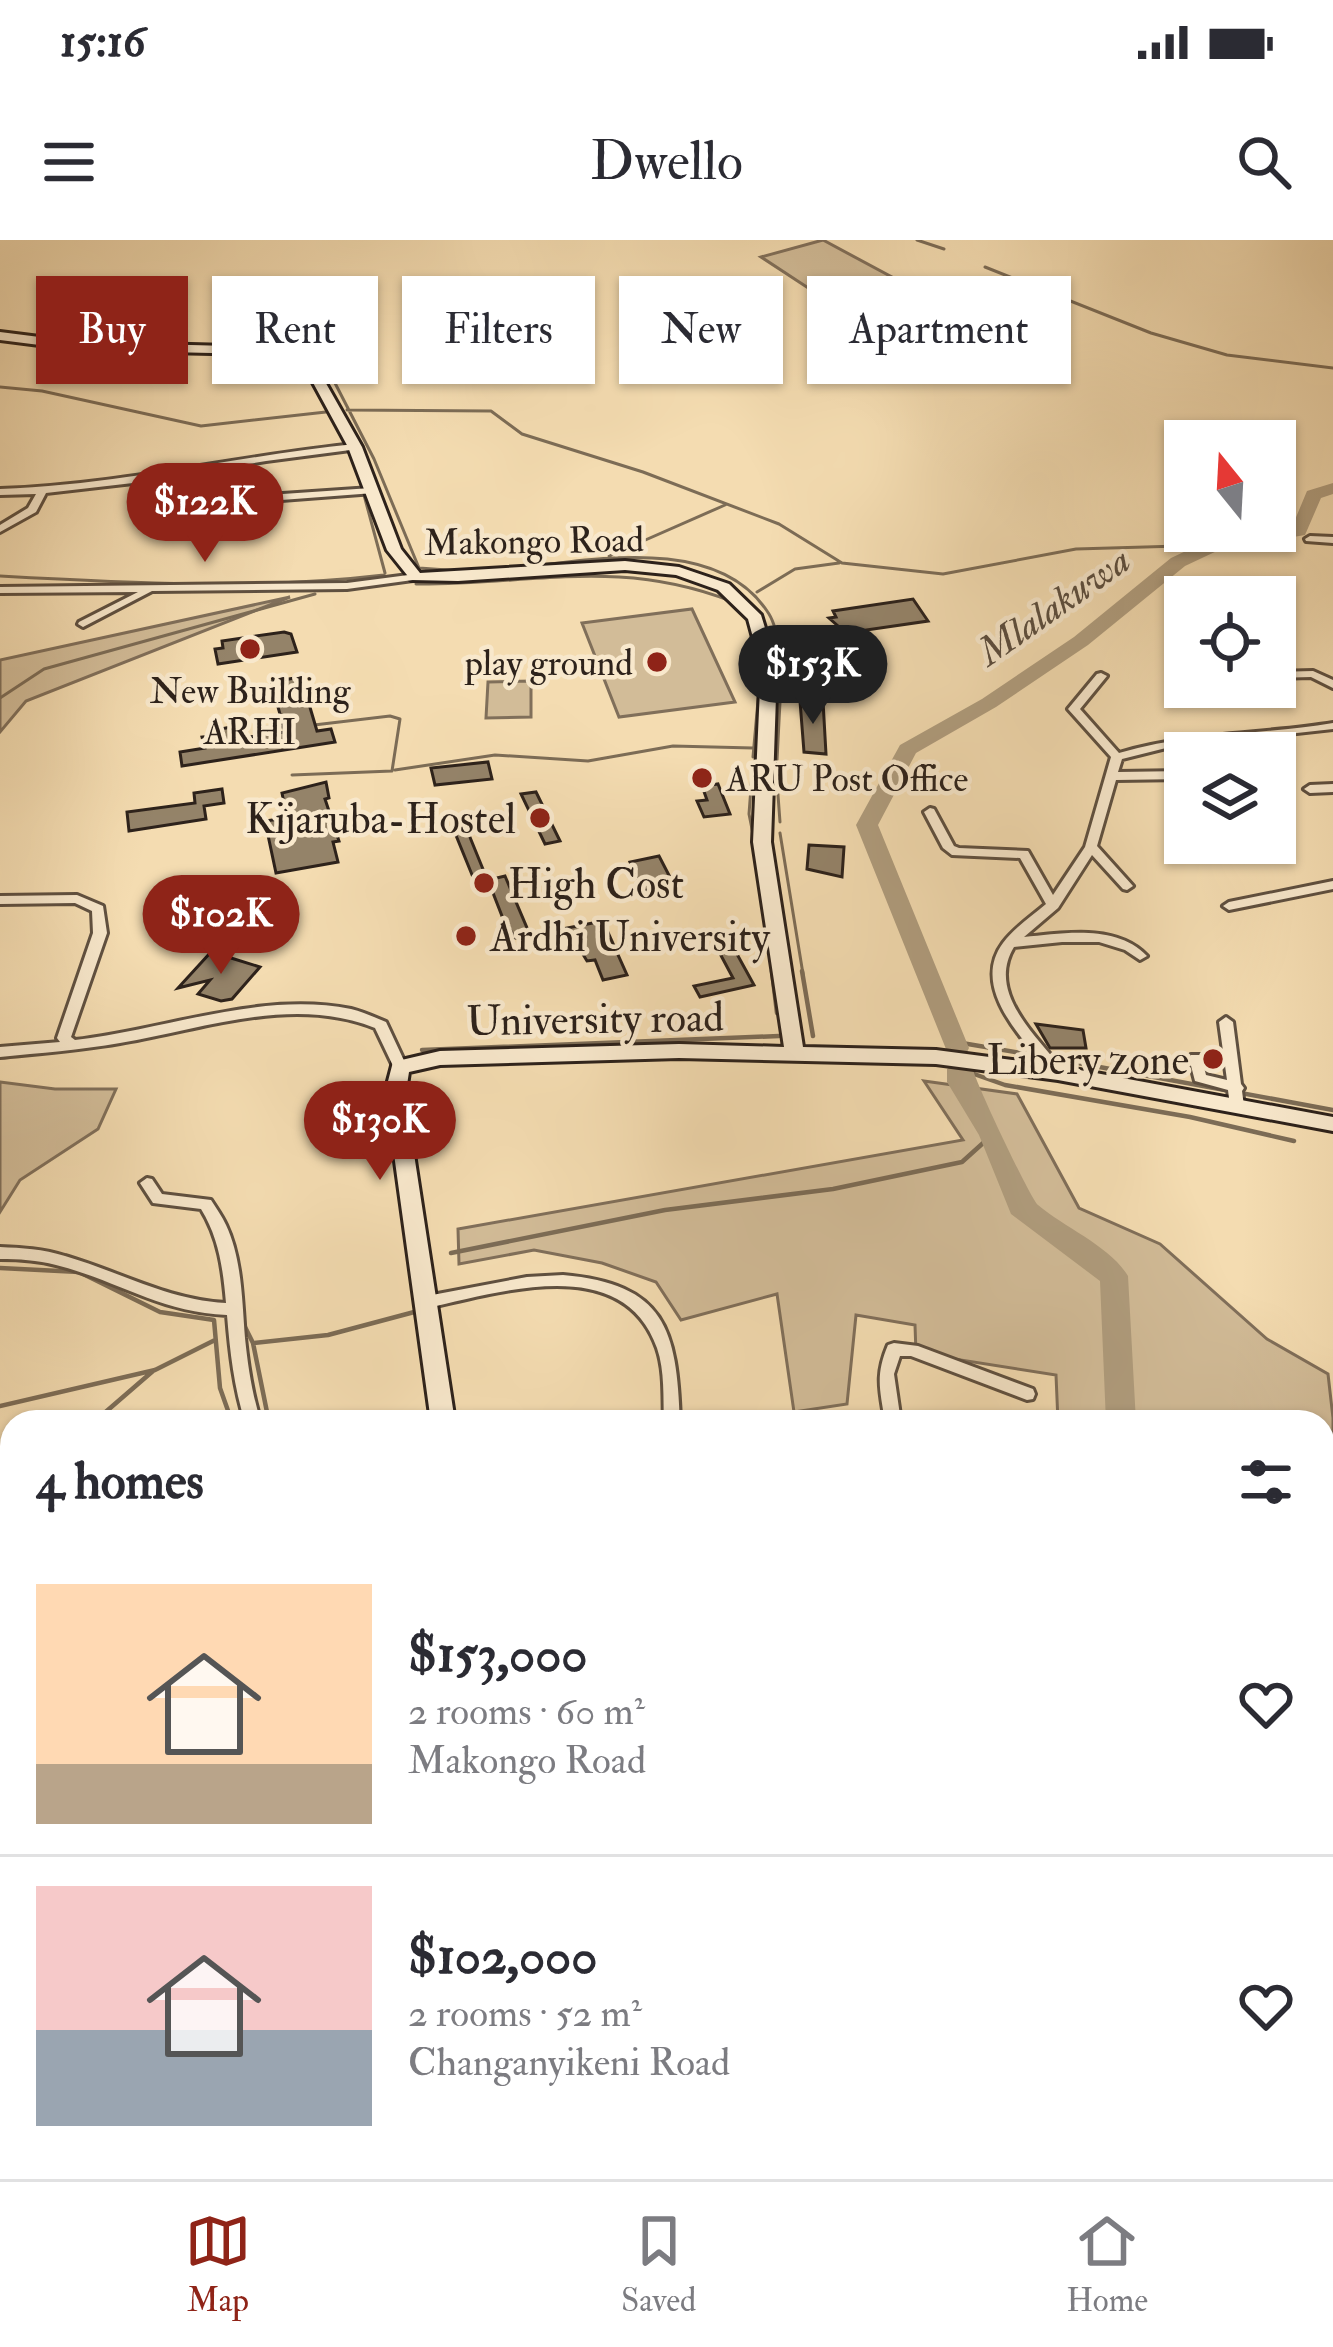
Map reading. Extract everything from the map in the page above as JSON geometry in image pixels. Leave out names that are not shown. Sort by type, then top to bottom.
[{"type":"street","name":"Makongo Road","points":[[0,337],[79,346],[299,350],[315,368],[355,448],[394,550],[416,577],[634,563],[705,581],[754,611],[768,642],[769,667],[762,842],[794,1052]]},
{"type":"street","points":[[0,492],[355,448]]},
{"type":"street","points":[[0,529],[32,510],[43,490]]},
{"type":"street","points":[[268,498],[371,491]]},
{"type":"street","points":[[1310,539],[1333,539]]},
{"type":"street","points":[[0,590],[347,586],[416,577]]},
{"type":"street","points":[[82,624],[149,589]]},
{"type":"street","points":[[1296,673],[1313,674],[1333,685]]},
{"type":"street","points":[[1101,676],[1074,710],[1117,758]]},
{"type":"street","points":[[1117,758],[1192,740],[1270,736],[1333,726]]},
{"type":"street","points":[[1058,1073],[1001,995],[1002,956],[1053,905],[1091,847],[1117,758]]},
{"type":"street","points":[[1114,776],[1164,775]]},
{"type":"street","points":[[1310,789],[1333,788]]},
{"type":"street","points":[[930,812],[949,848],[956,852],[1024,854],[1053,905]]},
{"type":"street","points":[[1091,847],[1127,886]]},
{"type":"street","points":[[1229,906],[1333,885]]},
{"type":"street","points":[[0,900],[77,899],[98,909],[100,933],[64,1038],[70,1043]]},
{"type":"street","points":[[1010,943],[1097,939],[1126,943],[1140,956]]},
{"type":"street","points":[[0,1052],[296,1010],[331,1010],[381,1025],[400,1067],[404,1154],[441,1410]]},
{"type":"street","points":[[1226,1022],[1237,1097]]},
{"type":"street","name":"University road","points":[[400,1067],[440,1058],[794,1052],[944,1058],[1237,1097],[1333,1124]]},
{"type":"street","points":[[1196,1058],[1200,1078],[1237,1097]]},
{"type":"street","points":[[147,1183],[158,1199],[197,1201],[212,1211],[230,1262],[232,1309],[248,1410]]},
{"type":"street","points":[[0,1253],[46,1253],[172,1304],[232,1309]]},
{"type":"street","points":[[427,1302],[536,1281],[589,1280],[615,1287],[659,1331],[670,1374],[671,1410]]},
{"type":"street","points":[[891,1410],[886,1374],[894,1349],[912,1350],[1027,1394]]},
{"type":"shaded area","points":[[823,240],[890,276],[807,276],[807,287],[761,257]]},
{"type":"shaded area","points":[[290,597],[26,701],[0,732],[0,660]]},
{"type":"shaded area","name":"play ground","points":[[692,609],[735,702],[619,717],[582,623]]},
{"type":"shaded area","points":[[531,681],[531,717],[486,718],[488,682]]},
{"type":"shaded area","points":[[924,1081],[1017,1094],[1079,1208],[1160,1244],[1267,1339],[1328,1374],[1332,1410],[1057,1410],[1056,1375],[916,1353],[915,1325],[856,1315],[847,1404],[794,1410],[777,1294],[681,1320],[656,1282],[602,1263],[534,1250],[459,1264],[458,1229],[963,1140]]},
{"type":"shaded area","points":[[0,1082],[55,1089],[116,1089],[98,1129],[20,1180],[0,1212]]},
{"type":"building","points":[[913,599],[928,621],[846,633],[829,618],[836,617],[833,611]]},
{"type":"building","points":[[291,634],[297,652],[218,664],[215,649],[223,648],[222,641]]},
{"type":"building","points":[[301,677],[317,731],[331,729],[335,742],[182,766],[180,752],[205,748],[202,737],[212,736],[211,731],[231,727],[235,739],[285,732],[271,682]]},
{"type":"building","points":[[800,701],[823,701],[826,754],[804,752]]},
{"type":"building","points":[[488,762],[492,779],[435,785],[431,768]]},
{"type":"building","points":[[326,782],[329,798],[325,799],[339,841],[333,842],[338,862],[276,873],[265,821],[287,818],[282,793]]},
{"type":"building","points":[[718,784],[730,814],[704,817],[697,801],[707,800],[702,786]]},
{"type":"building","points":[[222,789],[224,803],[204,806],[206,819],[129,831],[127,812],[195,803],[194,793]]},
{"type":"building","name":"Kijaruba-Hostel","points":[[536,792],[560,841],[545,844],[521,794]]},
{"type":"building","points":[[465,825],[489,884],[477,887],[453,828]]},
{"type":"building","points":[[809,845],[844,847],[842,877],[807,869]]},
{"type":"building","points":[[659,856],[674,885],[642,891],[630,862]]},
{"type":"building","points":[[505,876],[530,935],[515,938],[502,916],[488,880]]},
{"type":"building","points":[[603,921],[627,975],[603,980],[595,960],[587,961],[567,928]]},
{"type":"building","points":[[732,945],[754,985],[700,997],[694,986],[733,978],[717,948]]},
{"type":"building","points":[[211,952],[260,967],[232,999],[198,994],[210,980],[178,988]]},
{"type":"building","points":[[1036,1024],[1083,1030],[1086,1048],[1050,1048]]},
{"type":"waterway","points":[[917,240],[944,249]]},
{"type":"waterway","points":[[985,267],[1151,333],[1227,355],[1333,368]]},
{"type":"waterway","points":[[335,384],[349,410]]},
{"type":"waterway","points":[[0,387],[42,391],[201,426],[326,412]]},
{"type":"waterway","points":[[349,410],[491,411],[522,434],[643,472],[779,524],[842,563],[943,574],[1076,549],[1164,546]]},
{"type":"waterway","points":[[349,410],[419,568],[461,571]]},
{"type":"waterway","points":[[357,469],[385,573]]},
{"type":"waterway","name":"Mlalakuwa","points":[[957,1048],[867,825],[907,749],[989,703],[1081,641],[1178,562],[1214,545],[1299,531],[1313,495],[1333,488]]},
{"type":"waterway","points":[[609,556],[725,505]]},
{"type":"waterway","points":[[526,567],[658,558],[721,573],[748,590],[769,614],[782,659]]},
{"type":"waterway","points":[[757,592],[795,569],[839,563]]},
{"type":"waterway","points":[[0,576],[240,584],[384,575]]},
{"type":"waterway","points":[[416,584],[612,577],[690,588],[731,601]]},
{"type":"waterway","points":[[0,698],[44,669],[315,594]]},
{"type":"waterway","points":[[777,760],[782,663]]},
{"type":"waterway","points":[[753,757],[761,667]]},
{"type":"waterway","points":[[292,775],[392,771],[400,719],[390,716],[314,725]]},
{"type":"waterway","points":[[261,718],[262,727],[285,727]]},
{"type":"waterway","points":[[395,770],[495,755],[588,761],[673,746],[753,748]]},
{"type":"waterway","points":[[776,768],[780,822]]},
{"type":"waterway","points":[[752,774],[749,814],[753,834]]},
{"type":"waterway","points":[[780,833],[803,974]]},
{"type":"waterway","points":[[768,936],[772,974]]},
{"type":"waterway","points":[[772,971],[777,1013]]},
{"type":"waterway","points":[[802,971],[813,1036]]},
{"type":"waterway","points":[[422,1050],[779,1036]]},
{"type":"waterway","points":[[956,1042],[1038,1056]]},
{"type":"waterway","points":[[1056,1059],[1333,1110]]},
{"type":"waterway","points":[[960,1069],[1005,1085],[1190,1117],[1294,1141]]},
{"type":"waterway","points":[[960,1069],[960,1082],[992,1135],[1021,1207],[1114,1276],[1120,1410]]},
{"type":"waterway","points":[[451,1253],[665,1210],[833,1189],[962,1162],[992,1135]]},
{"type":"waterway","points":[[0,1268],[79,1272],[160,1312],[214,1320],[220,1388],[228,1410]]},
{"type":"waterway","points":[[253,1343],[328,1335],[418,1311]]},
{"type":"waterway","points":[[243,1323],[253,1343]]},
{"type":"waterway","points":[[0,1406],[155,1370],[215,1340]]},
{"type":"waterway","points":[[253,1343],[267,1410]]},
{"type":"waterway","points":[[108,1410],[153,1371]]},
{"type":"place","name":"New Building ARHI","points":[[250,649]]},
{"type":"place","name":"play ground","points":[[657,662]]},
{"type":"place","name":"ARU Post Office","points":[[702,778]]},
{"type":"place","name":"Kijaruba-Hostel","points":[[540,818]]},
{"type":"place","name":"High Cost","points":[[484,883]]},
{"type":"place","name":"Ardhi University","points":[[466,936]]},
{"type":"place","name":"Libery zone","points":[[1213,1059]]}]
